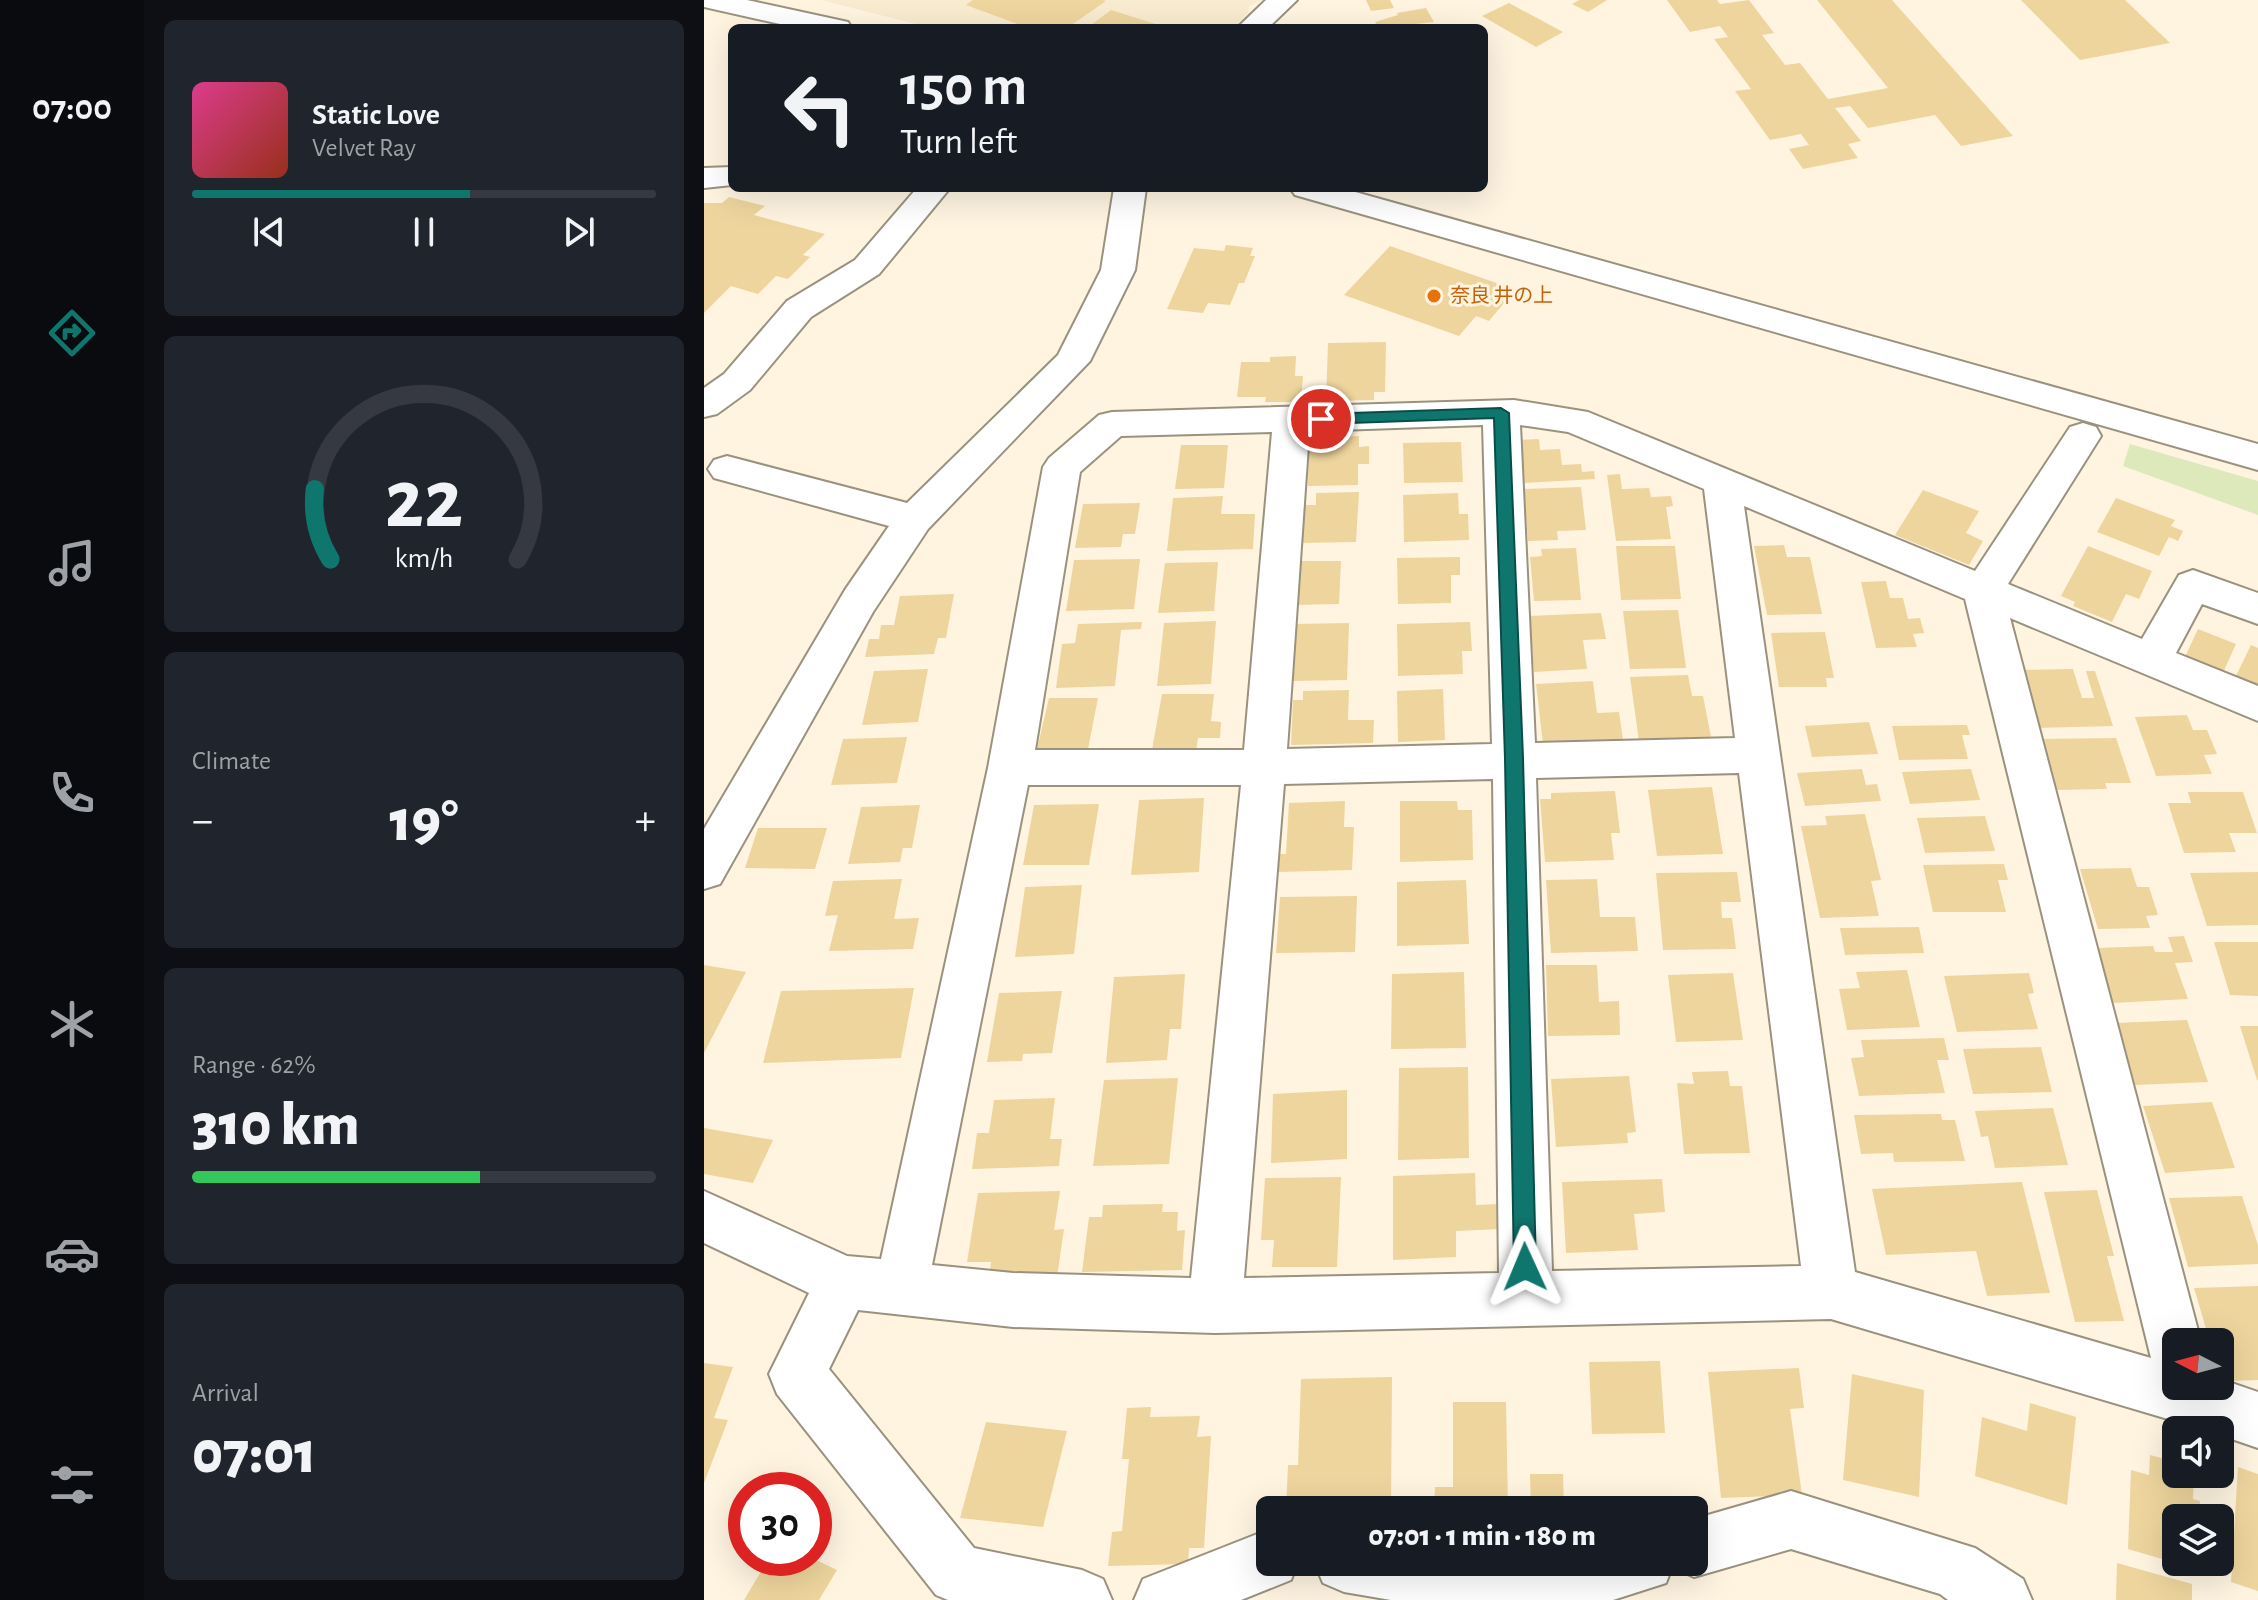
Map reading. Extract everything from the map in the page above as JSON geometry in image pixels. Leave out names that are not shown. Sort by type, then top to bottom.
[{"type":"street","points":[[708,0],[819,24]]},
{"type":"street","points":[[1256,24],[1283,0]]},
{"type":"street","points":[[704,22],[728,28]]},
{"type":"street","points":[[704,178],[728,176]]},
{"type":"street","points":[[704,405],[737,382],[799,309],[867,267],[931,192]]},
{"type":"street","points":[[704,870],[859,601],[914,519],[1072,361],[1118,270],[1129,192]]},
{"type":"street","points":[[1320,192],[2258,457]]},
{"type":"street","points":[[1427,192],[2258,425]]},
{"type":"street","points":[[1501,413],[1514,758],[1526,1299]]},
{"type":"street","points":[[901,1288],[1010,768],[1062,467],[1112,424],[1501,413],[1575,421],[2151,660],[2256,707]]},
{"type":"street","points":[[1215,1306],[1264,767],[1291,420]]},
{"type":"street","points":[[2083,436],[1983,591],[2170,1328]]},
{"type":"street","points":[[727,469],[914,519]]},
{"type":"street","points":[[1722,484],[1831,1292]]},
{"type":"street","points":[[2151,660],[2193,585],[2258,609]]},
{"type":"street","points":[[1010,768],[1264,767],[1514,758],[1759,755]]},
{"type":"street","points":[[704,1216],[844,1282],[1013,1300],[1215,1306],[1831,1292],[2162,1373]]},
{"type":"street","points":[[844,1282],[797,1374],[957,1574],[1082,1600]]},
{"type":"street","points":[[2222,1400],[2258,1420]]},
{"type":"street","points":[[1708,1544],[1791,1520],[1954,1569],[2002,1600]]},
{"type":"street","points":[[1164,1600],[1256,1564]]},
{"type":"street","points":[[1406,1576],[1485,1594],[1583,1576]]},
{"type":"shaded area","points":[[821,0],[1262,0],[1249,6],[1248,13],[1237,24],[916,24]]},
{"type":"green space","points":[[2130,444],[2258,481],[2258,515],[2123,466]]},
{"type":"building","points":[[973,0],[1106,1],[1073,24],[1017,24],[966,5]]},
{"type":"building","points":[[1366,0],[1390,0],[1394,8],[1371,11]]},
{"type":"building","points":[[1579,0],[1607,0],[1588,12],[1572,4]]},
{"type":"building","points":[[1667,0],[1717,0],[1720,4],[1749,0],[1774,33],[1762,35],[1785,65],[1800,63],[1828,99],[1888,88],[1817,0],[1892,0],[2013,136],[1961,146],[1935,115],[1868,128],[1850,106],[1835,108],[1861,141],[1848,144],[1858,158],[1803,169],[1789,149],[1809,145],[1801,134],[1770,140],[1735,91],[1751,89],[1714,39],[1728,37],[1720,26],[1690,32]]},
{"type":"building","points":[[2021,0],[2125,0],[2170,43],[2080,60]]},
{"type":"building","points":[[1509,3],[1563,32],[1536,47],[1482,16]]},
{"type":"building","points":[[1426,8],[1434,22],[1375,22],[1397,13]]},
{"type":"building","points":[[1111,10],[1155,24],[1092,24]]},
{"type":"building","points":[[729,197],[765,206],[754,215],[825,234],[803,255],[810,257],[788,279],[776,276],[758,294],[731,286],[704,313],[704,203],[722,203]]},
{"type":"building","points":[[1226,245],[1253,248],[1250,256],[1255,256],[1244,283],[1239,283],[1230,305],[1208,303],[1203,313],[1167,309],[1194,248],[1224,251]]},
{"type":"building","points":[[1390,246],[1508,287],[1501,294],[1509,297],[1489,321],[1476,316],[1459,336],[1344,295]]},
{"type":"building","points":[[1386,342],[1385,392],[1374,392],[1374,400],[1326,401],[1328,343]]},
{"type":"building","points":[[1296,356],[1295,376],[1303,376],[1301,402],[1265,402],[1266,397],[1237,397],[1241,362],[1270,362],[1270,357]]},
{"type":"building","points":[[1359,436],[1359,447],[1369,446],[1369,464],[1358,464],[1358,485],[1308,486],[1309,438]]},
{"type":"building","points":[[1539,439],[1540,450],[1560,449],[1562,465],[1581,464],[1582,472],[1594,471],[1595,479],[1524,483],[1518,440]]},
{"type":"building","points":[[1461,442],[1463,482],[1404,483],[1403,443]]},
{"type":"building","points":[[1181,445],[1228,445],[1224,488],[1175,489]]},
{"type":"building","points":[[1620,474],[1622,489],[1649,488],[1651,497],[1671,496],[1673,506],[1666,507],[1671,539],[1616,541],[1607,475]]},
{"type":"building","points":[[1581,487],[1586,530],[1557,531],[1558,540],[1528,541],[1524,489]]},
{"type":"building","points":[[1923,490],[1979,511],[1966,533],[1983,541],[1969,565],[1895,535]]},
{"type":"building","points":[[1359,492],[1356,542],[1297,543],[1304,505],[1316,505],[1316,493]]},
{"type":"building","points":[[1458,493],[1459,514],[1468,514],[1469,540],[1404,542],[1403,495]]},
{"type":"building","points":[[1223,496],[1221,514],[1255,514],[1253,549],[1167,551],[1173,498]]},
{"type":"building","points":[[2116,498],[2175,520],[2171,526],[2183,531],[2178,541],[2169,537],[2159,556],[2097,532]]},
{"type":"building","points":[[1140,503],[1135,534],[1123,534],[1121,547],[1075,548],[1083,504]]},
{"type":"building","points":[[1784,545],[1787,557],[1810,557],[1822,614],[1767,615],[1754,546]]},
{"type":"building","points":[[1616,546],[1675,546],[1681,599],[1621,600]]},
{"type":"building","points":[[2088,546],[2152,571],[2139,599],[2126,594],[2112,622],[2073,606],[2075,602],[2061,596]]},
{"type":"building","points":[[1576,548],[1581,600],[1534,601],[1530,557],[1542,556],[1541,549]]},
{"type":"building","points":[[1460,557],[1460,575],[1451,575],[1451,603],[1398,604],[1397,558]]},
{"type":"building","points":[[1140,559],[1134,609],[1066,611],[1074,560]]},
{"type":"building","points":[[1295,561],[1341,561],[1339,604],[1292,605]]},
{"type":"building","points":[[1218,562],[1214,611],[1158,613],[1165,563]]},
{"type":"building","points":[[1886,581],[1890,598],[1903,598],[1908,619],[1920,618],[1924,633],[1913,634],[1917,647],[1876,648],[1861,582]]},
{"type":"building","points":[[954,594],[946,638],[938,638],[934,654],[865,657],[869,639],[879,639],[881,625],[894,625],[900,596]]},
{"type":"building","points":[[1678,610],[1686,668],[1630,669],[1623,611]]},
{"type":"building","points":[[1601,613],[1606,639],[1583,640],[1587,669],[1534,672],[1528,616]]},
{"type":"building","points":[[1216,621],[1211,684],[1157,686],[1164,623]]},
{"type":"building","points":[[1142,622],[1141,629],[1121,630],[1115,686],[1056,688],[1062,644],[1075,643],[1078,624]]},
{"type":"building","points":[[1470,622],[1472,651],[1462,651],[1463,674],[1398,676],[1397,624]]},
{"type":"building","points":[[1349,623],[1347,680],[1290,681],[1294,624]]},
{"type":"building","points":[[2198,629],[2236,644],[2221,677],[2183,661]]},
{"type":"building","points":[[1825,632],[1834,678],[1826,678],[1827,687],[1779,687],[1771,633]]},
{"type":"building","points":[[2251,645],[2258,648],[2258,698],[2231,686]]},
{"type":"building","points":[[928,669],[918,722],[862,725],[874,671]]},
{"type":"building","points":[[2073,669],[2082,698],[2094,698],[2086,671],[2095,671],[2113,726],[2036,728],[2019,670]]},
{"type":"building","points":[[1688,675],[1692,696],[1703,696],[1711,737],[1639,741],[1630,677]]},
{"type":"building","points":[[1593,681],[1597,713],[1619,712],[1623,740],[1543,744],[1536,684]]},
{"type":"building","points":[[1443,689],[1445,740],[1398,742],[1397,691]]},
{"type":"building","points":[[1349,690],[1348,720],[1374,720],[1373,743],[1291,745],[1293,700],[1303,700],[1303,691]]},
{"type":"building","points":[[1162,694],[1214,694],[1211,721],[1221,722],[1220,738],[1198,738],[1196,751],[1152,750]]},
{"type":"building","points":[[1049,698],[1098,698],[1088,749],[1037,749]]},
{"type":"building","points":[[2187,715],[2193,730],[2207,730],[2217,754],[2204,755],[2212,774],[2156,776],[2135,717]]},
{"type":"building","points":[[1869,722],[1878,754],[1812,757],[1805,726]]},
{"type":"building","points":[[1967,725],[1970,735],[1962,735],[1968,759],[1899,760],[1892,726]]},
{"type":"building","points":[[907,737],[897,783],[831,785],[843,739]]},
{"type":"building","points":[[2116,738],[2131,783],[2105,783],[2107,789],[2053,790],[2038,739]]},
{"type":"building","points":[[1862,769],[1866,785],[1877,784],[1881,801],[1805,806],[1797,773]]},
{"type":"building","points":[[1971,769],[1980,800],[1910,804],[1902,772]]},
{"type":"building","points":[[1712,787],[1723,854],[1657,856],[1648,790]]},
{"type":"building","points":[[1615,791],[1620,833],[1611,833],[1614,860],[1545,862],[1540,799],[1551,799],[1551,793]]},
{"type":"building","points":[[2188,792],[2243,792],[2257,833],[2229,833],[2236,852],[2184,853],[2168,803],[2191,803]]},
{"type":"building","points":[[1204,798],[1199,872],[1131,875],[1139,800]]},
{"type":"building","points":[[1345,801],[1344,827],[1354,827],[1352,870],[1278,872],[1279,854],[1286,854],[1289,803]]},
{"type":"building","points":[[1400,801],[1457,801],[1458,810],[1472,810],[1473,860],[1400,862]]},
{"type":"building","points":[[1099,804],[1089,865],[1023,865],[1034,805]]},
{"type":"building","points":[[920,805],[912,848],[903,848],[900,862],[848,864],[861,807]]},
{"type":"building","points":[[1865,814],[1881,880],[1871,881],[1879,916],[1820,918],[1801,826],[1827,825],[1825,816]]},
{"type":"building","points":[[1985,816],[1995,851],[1925,853],[1917,818]]},
{"type":"building","points":[[758,828],[827,828],[815,869],[745,868]]},
{"type":"building","points":[[2004,864],[2008,880],[1998,880],[2006,912],[1933,912],[1923,865]]},
{"type":"building","points":[[2131,868],[2137,887],[2149,887],[2158,915],[2146,916],[2150,928],[2098,929],[2080,869]]},
{"type":"building","points":[[1737,872],[1741,902],[1721,902],[1722,918],[1732,918],[1736,949],[1663,950],[1656,873]]},
{"type":"building","points":[[2258,872],[2258,925],[2207,926],[2190,873]]},
{"type":"building","points":[[902,879],[894,919],[919,918],[913,949],[829,951],[838,915],[825,916],[833,881]]},
{"type":"building","points":[[1597,879],[1600,917],[1635,917],[1638,951],[1551,953],[1546,880]]},
{"type":"building","points":[[1466,880],[1469,944],[1397,946],[1397,882]]},
{"type":"building","points":[[1082,885],[1074,954],[1015,957],[1025,887]]},
{"type":"building","points":[[1357,896],[1355,952],[1276,953],[1280,897]]},
{"type":"building","points":[[1919,927],[1924,953],[1845,955],[1840,928]]},
{"type":"building","points":[[2184,936],[2193,962],[2175,963],[2188,999],[2113,1003],[2097,948],[2153,946],[2155,952],[2173,952],[2168,937]]},
{"type":"building","points":[[2214,942],[2258,942],[2258,996],[2230,995]]},
{"type":"building","points":[[704,965],[746,972],[704,1053]]},
{"type":"building","points":[[1546,965],[1597,965],[1599,1002],[1619,1001],[1620,1035],[1548,1036]]},
{"type":"building","points":[[1907,970],[1920,1027],[1847,1030],[1839,989],[1860,988],[1856,972]]},
{"type":"building","points":[[1464,972],[1466,1048],[1391,1049],[1392,974]]},
{"type":"building","points":[[1733,973],[1743,1040],[1676,1042],[1668,975]]},
{"type":"building","points":[[2029,973],[2034,993],[2028,994],[2038,1029],[1957,1032],[1944,976]]},
{"type":"building","points":[[1185,974],[1181,1029],[1170,1029],[1167,1060],[1106,1063],[1114,977]]},
{"type":"building","points":[[914,988],[901,1058],[763,1063],[781,991]]},
{"type":"building","points":[[1062,991],[1052,1053],[1023,1054],[1022,1061],[987,1062],[999,993]]},
{"type":"building","points":[[2187,1020],[2208,1082],[2135,1085],[2116,1023]]},
{"type":"building","points":[[2240,1026],[2258,1026],[2258,1080],[2257,1080]]},
{"type":"building","points":[[1944,1038],[1949,1060],[1937,1060],[1945,1093],[1859,1096],[1851,1058],[1864,1057],[1861,1040]]},
{"type":"building","points":[[2041,1047],[2052,1092],[1973,1094],[1963,1049]]},
{"type":"building","points":[[1468,1067],[1469,1158],[1398,1160],[1399,1068]]},
{"type":"building","points":[[1728,1071],[1730,1086],[1742,1086],[1750,1153],[1684,1154],[1677,1083],[1694,1084],[1692,1072]]},
{"type":"building","points":[[1629,1076],[1636,1132],[1627,1133],[1628,1143],[1556,1147],[1551,1079]]},
{"type":"building","points":[[1178,1078],[1169,1164],[1093,1166],[1104,1080]]},
{"type":"building","points":[[1347,1090],[1347,1159],[1271,1163],[1273,1094]]},
{"type":"building","points":[[1055,1098],[1050,1139],[1062,1139],[1059,1166],[972,1169],[977,1133],[989,1133],[994,1100]]},
{"type":"building","points":[[2212,1102],[2235,1168],[2165,1173],[2143,1106]]},
{"type":"building","points":[[2053,1108],[2068,1165],[1995,1168],[1988,1136],[1981,1137],[1975,1111]]},
{"type":"building","points":[[1941,1114],[1942,1120],[1955,1120],[1965,1161],[1894,1162],[1893,1153],[1861,1154],[1854,1115]]},
{"type":"building","points":[[704,1128],[773,1140],[753,1183],[704,1174]]},
{"type":"building","points":[[1475,1173],[1476,1205],[1499,1204],[1499,1229],[1456,1231],[1456,1257],[1393,1260],[1393,1176]]},
{"type":"building","points":[[1341,1177],[1337,1267],[1272,1267],[1274,1240],[1261,1240],[1265,1178]]},
{"type":"building","points":[[1662,1179],[1665,1212],[1634,1214],[1638,1250],[1566,1253],[1562,1182]]},
{"type":"building","points":[[2022,1182],[2050,1293],[1987,1296],[1976,1251],[1886,1255],[1872,1189]]},
{"type":"building","points":[[2097,1190],[2114,1256],[2107,1256],[2124,1321],[2075,1322],[2044,1192]]},
{"type":"building","points":[[1060,1191],[1054,1230],[1064,1229],[1057,1277],[989,1279],[991,1262],[967,1262],[978,1193]]},
{"type":"building","points":[[2242,1196],[2258,1245],[2258,1264],[2188,1267],[2169,1198]]},
{"type":"building","points":[[1163,1204],[1162,1212],[1178,1212],[1177,1231],[1185,1230],[1182,1270],[1082,1272],[1089,1217],[1102,1217],[1103,1205]]},
{"type":"building","points":[[2258,1286],[2258,1380],[2234,1381],[2234,1328],[2206,1328],[2194,1288]]},
{"type":"building","points":[[1660,1361],[1665,1433],[1592,1434],[1589,1362]]},
{"type":"building","points":[[704,1363],[733,1367],[714,1418],[728,1420],[704,1483]]},
{"type":"building","points":[[1799,1368],[1804,1408],[1790,1409],[1802,1495],[1721,1498],[1708,1372]]},
{"type":"building","points":[[1852,1374],[1924,1390],[1919,1497],[1843,1480]]},
{"type":"building","points":[[1392,1377],[1391,1496],[1287,1496],[1288,1465],[1298,1465],[1301,1379]]},
{"type":"building","points":[[1453,1402],[1506,1402],[1508,1496],[1435,1496],[1435,1487],[1453,1487]]},
{"type":"building","points":[[2030,1403],[2076,1417],[2067,1505],[1975,1476],[1982,1417],[2027,1431]]},
{"type":"building","points":[[1151,1407],[1150,1417],[1200,1416],[1197,1437],[1211,1436],[1204,1548],[1189,1548],[1188,1564],[1108,1566],[1112,1532],[1122,1531],[1129,1459],[1122,1459],[1127,1408]]},
{"type":"building","points":[[986,1422],[1067,1431],[1043,1527],[960,1518]]},
{"type":"building","points":[[2150,1455],[2162,1458],[2162,1488],[2193,1488],[2193,1499],[2200,1501],[2200,1504],[2162,1504],[2162,1559],[2128,1549],[2131,1470],[2149,1475]]},
{"type":"building","points":[[2238,1467],[2258,1474],[2258,1591],[2231,1582],[2234,1576]]},
{"type":"building","points":[[1530,1474],[1563,1474],[1564,1496],[1531,1496]]},
{"type":"building","points":[[2117,1563],[2192,1584],[2192,1600],[2116,1600]]},
{"type":"building","points":[[832,1568],[837,1570],[819,1600],[744,1600],[758,1576],[832,1576]]},
{"type":"place","name":"奈良 井の上","points":[[1434,296]]},
{"type":"route","points":[[1321,419],[1501,413],[1514,758],[1525,1267]]}]
